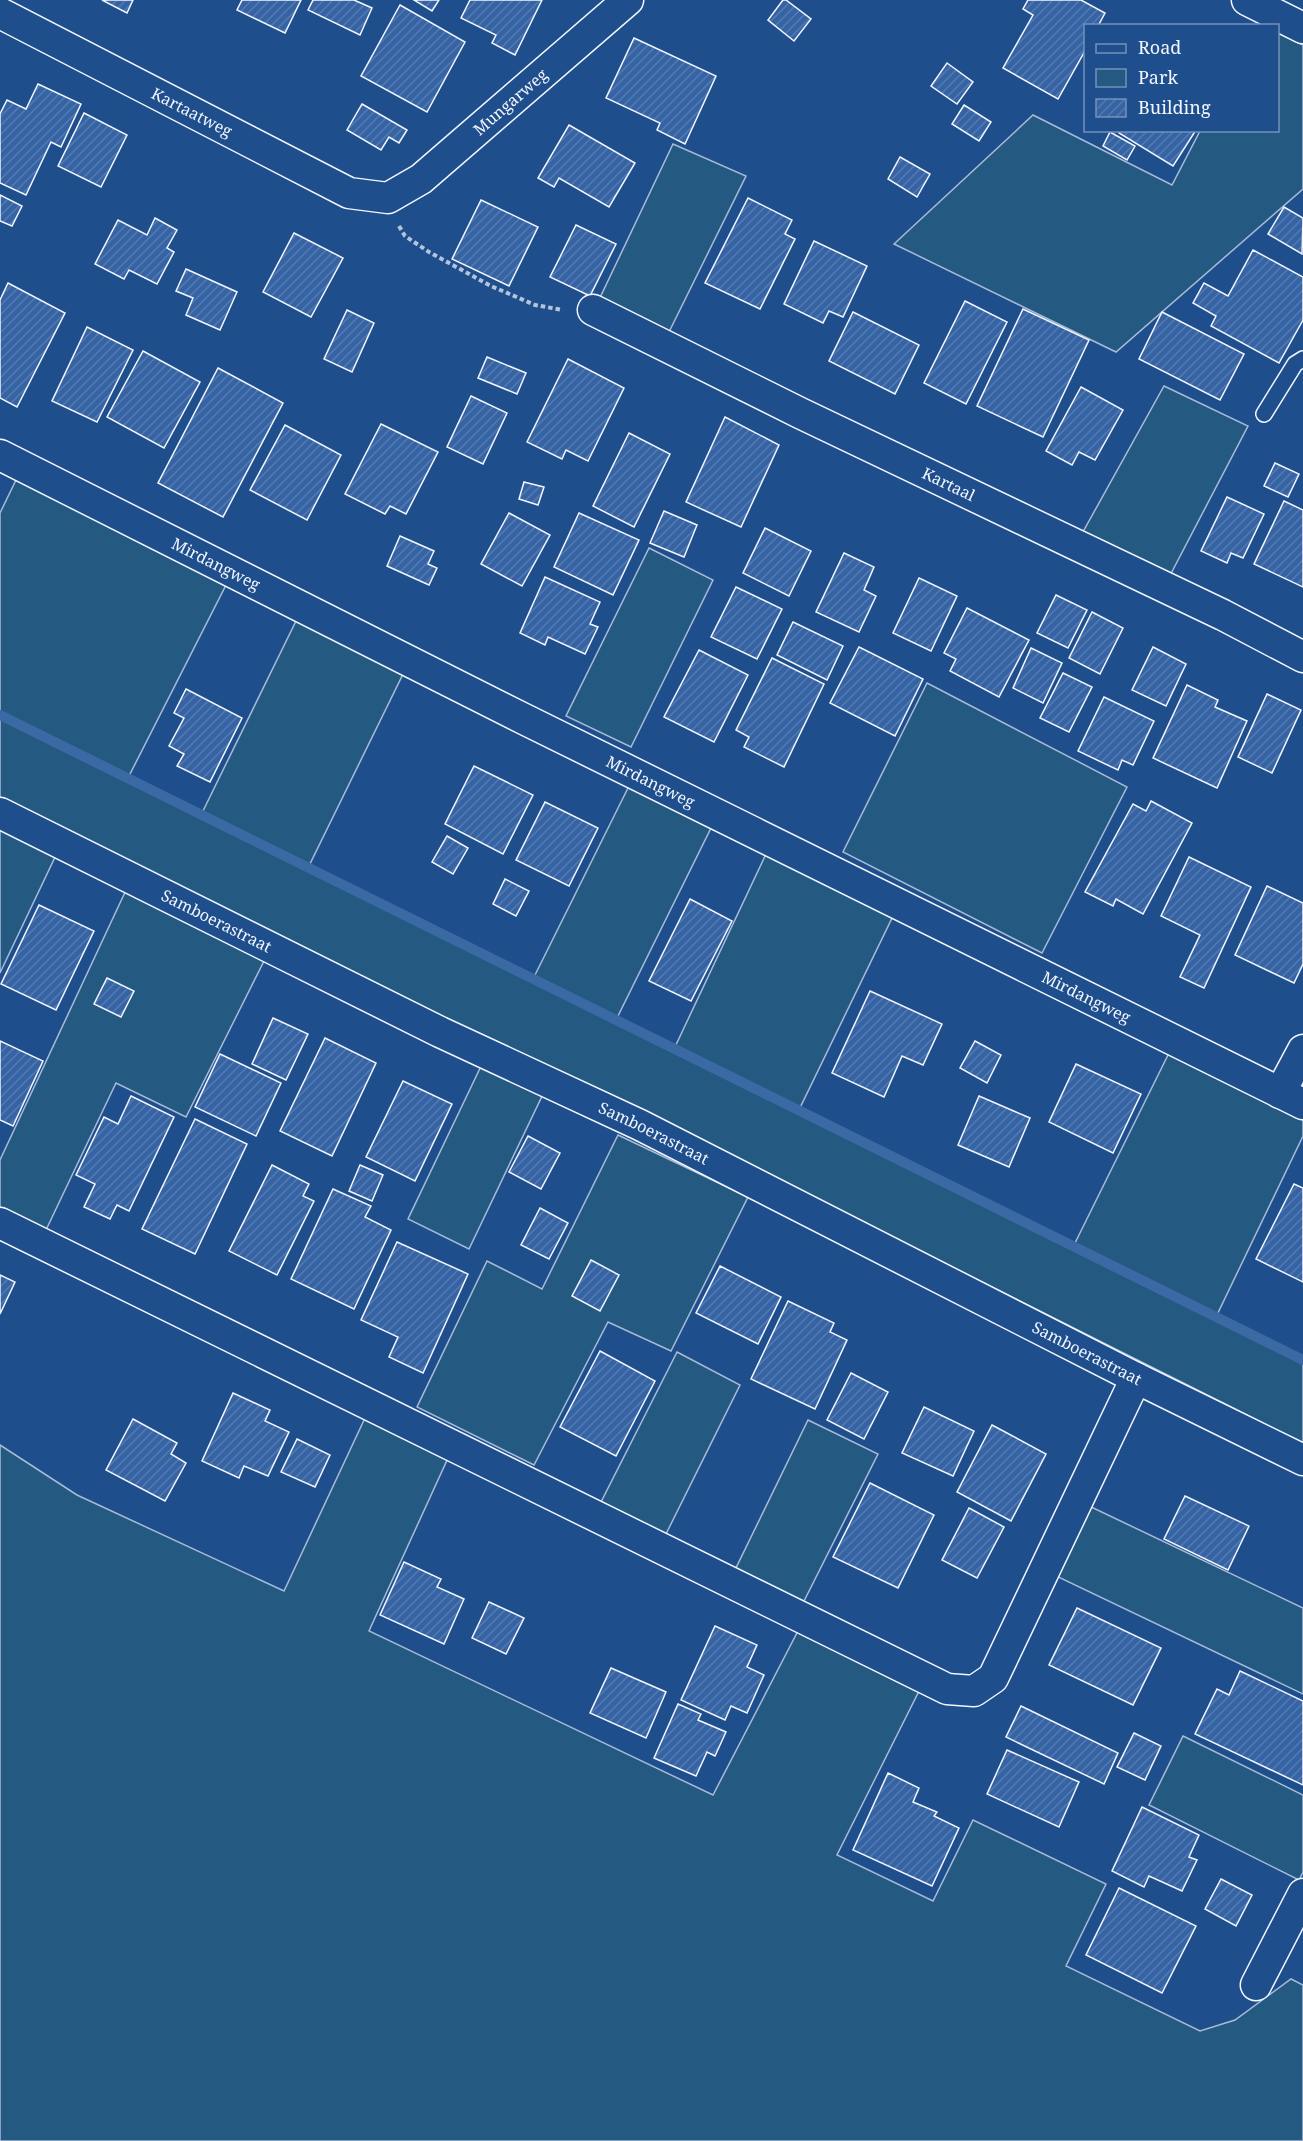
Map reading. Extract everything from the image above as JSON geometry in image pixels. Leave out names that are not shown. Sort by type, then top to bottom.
[{"type":"street","name":"Mungarweg","points":[[388,198],[421,179],[628,0]]},
{"type":"street","points":[[1247,0],[1303,28]]},
{"type":"street","name":"Kartaatweg","points":[[0,13],[349,193],[388,198]]},
{"type":"street","name":"Kartaal","points":[[593,310],[810,418],[1223,615],[1303,657]]},
{"type":"street","name":"Mirdangweg","points":[[0,455],[532,724],[1292,1099]]},
{"type":"street","name":"Samboerastraat","points":[[0,813],[440,1032],[640,1125],[1136,1378],[1303,1460]]},
{"type":"street","points":[[1292,1099],[1303,1050]]},
{"type":"street","points":[[0,1223],[947,1689],[974,1691],[993,1678],[1136,1378]]},
{"type":"street","points":[[1256,1985],[1303,1894]]},
{"type":"lane","points":[[1264,414],[1295,364],[1303,359]]},
{"type":"path","points":[[388,198],[394,219],[405,236],[491,286],[535,305],[564,310],[593,310]]},
{"type":"green space","points":[[1279,33],[1303,45],[1303,189],[1116,352],[894,244],[1033,115],[1172,185],[1199,132],[1279,132]]},
{"type":"green space","points":[[673,144],[746,176],[667,336],[597,304]]},
{"type":"green space","points":[[1164,386],[1248,426],[1165,585],[1079,539]]},
{"type":"green space","points":[[17,478],[228,581],[128,778],[201,815],[297,619],[404,672],[308,868],[533,979],[629,786],[711,828],[616,1020],[674,1049],[766,854],[893,916],[799,1110],[1073,1247],[1169,1053],[1303,1120],[1303,1136],[1216,1317],[1303,1360],[1303,1443],[647,1114],[445,1022],[0,798],[0,513]]},
{"type":"green space","points":[[649,548],[713,580],[631,747],[566,716]]},
{"type":"green space","points":[[927,683],[1127,787],[1042,953],[843,852]]},
{"type":"green space","points":[[0,827],[56,855],[0,973]]},
{"type":"green space","points":[[127,888],[266,957],[186,1117],[116,1083],[45,1232],[0,1210],[0,1160]]},
{"type":"green space","points":[[483,1062],[544,1092],[469,1249],[408,1219]]},
{"type":"green space","points":[[618,1135],[748,1197],[671,1351],[608,1322],[534,1465],[417,1407],[487,1261],[542,1289]]},
{"type":"green space","points":[[677,1352],[740,1385],[664,1538],[599,1506]]},
{"type":"green space","points":[[365,1418],[448,1458],[369,1631],[713,1795],[799,1629],[921,1687],[837,1855],[933,1901],[973,1820],[1106,1884],[1066,1966],[1200,2031],[1235,2020],[1291,1979],[1303,1985],[1303,2141],[0,2141],[0,1445],[77,1495],[284,1591]]},
{"type":"green space","points":[[808,1420],[878,1454],[802,1605],[734,1572]]},
{"type":"green space","points":[[1087,1505],[1303,1608],[1303,1694],[1054,1575]]},
{"type":"green space","points":[[1183,1736],[1303,1795],[1303,1872],[1299,1880],[1149,1805]]},
{"type":"building","points":[[102,0],[133,0],[127,13]]},
{"type":"building","points":[[242,0],[301,0],[285,33],[237,10]]},
{"type":"building","points":[[313,0],[354,0],[372,8],[360,35],[308,10]]},
{"type":"building","points":[[414,0],[439,0],[432,11]]},
{"type":"building","points":[[470,0],[542,0],[515,55],[492,43],[496,35],[461,18]]},
{"type":"building","points":[[783,0],[811,19],[794,41],[768,20]]},
{"type":"building","points":[[1028,0],[1081,0],[1105,13],[1099,24],[1084,24],[1084,53],[1058,99],[1003,68],[1033,15],[1023,9]]},
{"type":"building","points":[[400,5],[465,42],[427,112],[361,76]]},
{"type":"building","points":[[634,38],[716,76],[685,144],[657,130],[660,123],[606,98]]},
{"type":"building","points":[[947,63],[973,82],[957,104],[931,86]]},
{"type":"building","points":[[38,84],[81,104],[61,147],[51,142],[26,195],[0,183],[0,114],[7,100],[26,109]]},
{"type":"building","points":[[362,104],[407,130],[399,143],[389,137],[381,150],[347,130]]},
{"type":"building","points":[[964,105],[991,122],[979,141],[952,124]]},
{"type":"building","points":[[84,113],[127,135],[101,187],[58,166]]},
{"type":"building","points":[[569,125],[635,163],[609,207],[559,178],[554,187],[538,178]]},
{"type":"building","points":[[1110,132],[1135,146],[1127,160],[1103,146]]},
{"type":"building","points":[[1119,132],[1195,132],[1173,166]]},
{"type":"building","points":[[900,157],[930,174],[917,197],[888,179]]},
{"type":"building","points":[[0,195],[22,206],[12,226],[0,221]]},
{"type":"building","points":[[748,198],[792,220],[785,234],[795,239],[760,309],[705,283]]},
{"type":"building","points":[[481,200],[538,227],[509,286],[452,259]]},
{"type":"building","points":[[1284,207],[1303,218],[1302,254],[1268,234]]},
{"type":"building","points":[[155,218],[177,230],[167,248],[174,252],[157,284],[129,270],[124,279],[95,264],[118,220],[147,235]]},
{"type":"building","points":[[576,225],[616,244],[590,296],[550,277]]},
{"type":"building","points":[[294,233],[343,258],[311,317],[263,292]]},
{"type":"building","points":[[814,241],[867,266],[843,317],[829,311],[823,323],[784,304]]},
{"type":"building","points":[[1253,250],[1303,277],[1303,320],[1279,363],[1211,326],[1216,316],[1193,303],[1204,283],[1228,296]]},
{"type":"building","points":[[186,269],[237,292],[220,330],[186,315],[193,298],[176,291]]},
{"type":"building","points":[[8,283],[65,313],[17,407],[0,398],[0,300]]},
{"type":"building","points":[[965,301],[1007,322],[966,404],[924,383]]},
{"type":"building","points":[[1023,309],[1089,340],[1043,437],[977,406]]},
{"type":"building","points":[[347,310],[374,323],[352,372],[324,359]]},
{"type":"building","points":[[853,312],[919,345],[895,394],[829,361]]},
{"type":"building","points":[[1162,312],[1244,354],[1220,400],[1139,359]]},
{"type":"building","points":[[87,327],[133,350],[97,422],[52,401]]},
{"type":"building","points":[[143,351],[200,382],[164,448],[107,417]]},
{"type":"building","points":[[487,357],[526,373],[517,394],[478,378]]},
{"type":"building","points":[[568,359],[624,388],[588,461],[566,450],[562,459],[527,442]]},
{"type":"building","points":[[218,368],[283,403],[223,517],[158,483]]},
{"type":"building","points":[[1081,387],[1123,410],[1095,460],[1079,452],[1072,465],[1046,451]]},
{"type":"building","points":[[471,396],[507,413],[483,464],[447,447]]},
{"type":"building","points":[[725,417],[779,445],[741,527],[686,502]]},
{"type":"building","points":[[381,424],[438,452],[406,514],[390,506],[385,514],[345,494]]},
{"type":"building","points":[[285,425],[341,455],[307,520],[250,490]]},
{"type":"building","points":[[629,433],[670,454],[634,527],[593,506]]},
{"type":"building","points":[[1275,463],[1299,474],[1288,497],[1264,486]]},
{"type":"building","points":[[524,482],[544,487],[538,505],[519,499]]},
{"type":"building","points":[[1227,497],[1264,514],[1243,558],[1231,553],[1227,563],[1201,551]]},
{"type":"building","points":[[1284,501],[1303,510],[1303,587],[1254,564]]},
{"type":"building","points":[[664,511],[697,525],[684,557],[650,543]]},
{"type":"building","points":[[509,513],[550,535],[522,586],[481,564]]},
{"type":"building","points":[[579,513],[639,540],[613,595],[554,567]]},
{"type":"building","points":[[765,528],[811,551],[789,596],[743,573]]},
{"type":"building","points":[[400,536],[434,551],[428,564],[437,568],[429,585],[387,566]]},
{"type":"building","points":[[844,553],[874,567],[864,590],[876,596],[859,632],[816,612]]},
{"type":"building","points":[[545,577],[600,602],[590,624],[598,627],[585,654],[548,637],[545,645],[520,633]]},
{"type":"building","points":[[919,578],[957,596],[931,651],[893,633]]},
{"type":"building","points":[[736,587],[782,609],[757,659],[711,637]]},
{"type":"building","points":[[1056,595],[1087,610],[1068,648],[1037,633]]},
{"type":"building","points":[[967,608],[1029,640],[999,697],[950,671],[956,659],[944,653]]},
{"type":"building","points":[[1092,612],[1123,628],[1100,674],[1069,658]]},
{"type":"building","points":[[793,622],[843,646],[827,680],[777,655]]},
{"type":"building","points":[[859,647],[923,679],[895,736],[830,703]]},
{"type":"building","points":[[1153,647],[1186,664],[1166,706],[1132,690]]},
{"type":"building","points":[[1031,648],[1062,663],[1043,703],[1013,688]]},
{"type":"building","points":[[699,650],[748,675],[714,742],[664,717]]},
{"type":"building","points":[[772,658],[824,684],[784,767],[744,747],[749,737],[736,730]]},
{"type":"building","points":[[1063,673],[1092,687],[1069,732],[1040,718]]},
{"type":"building","points":[[1187,685],[1218,700],[1215,707],[1247,721],[1217,788],[1153,758]]},
{"type":"building","points":[[186,689],[242,718],[210,782],[177,766],[184,754],[169,746],[184,718],[174,713]]},
{"type":"building","points":[[1267,694],[1301,710],[1272,773],[1238,757]]},
{"type":"building","points":[[1104,697],[1154,721],[1133,765],[1122,760],[1118,770],[1078,751]]},
{"type":"building","points":[[474,766],[533,795],[503,854],[445,824]]},
{"type":"building","points":[[1151,801],[1192,823],[1143,914],[1116,899],[1113,906],[1085,892],[1133,804],[1146,811]]},
{"type":"building","points":[[545,802],[598,828],[569,886],[516,860]]},
{"type":"building","points":[[447,836],[468,848],[453,874],[432,862]]},
{"type":"building","points":[[1189,857],[1251,887],[1204,988],[1180,977],[1200,935],[1161,916]]},
{"type":"building","points":[[505,879],[529,891],[516,916],[493,904]]},
{"type":"building","points":[[1267,886],[1303,903],[1303,964],[1294,983],[1235,955]]},
{"type":"building","points":[[690,899],[732,921],[691,1001],[649,981]]},
{"type":"building","points":[[39,905],[94,931],[56,1010],[1,984]]},
{"type":"building","points":[[107,978],[134,991],[121,1017],[94,1004]]},
{"type":"building","points":[[870,991],[942,1024],[923,1065],[902,1056],[884,1097],[832,1073]]},
{"type":"building","points":[[273,1018],[308,1034],[286,1080],[252,1064]]},
{"type":"building","points":[[325,1038],[376,1063],[332,1156],[280,1131]]},
{"type":"building","points":[[0,1041],[43,1061],[13,1126],[0,1120]]},
{"type":"building","points":[[975,1041],[1001,1055],[987,1083],[960,1068]]},
{"type":"building","points":[[220,1054],[281,1083],[256,1136],[195,1107]]},
{"type":"building","points":[[1076,1064],[1141,1094],[1113,1153],[1049,1122]]},
{"type":"building","points":[[403,1081],[452,1104],[415,1181],[366,1157]]},
{"type":"building","points":[[131,1096],[174,1117],[129,1211],[117,1205],[110,1219],[84,1207],[95,1184],[76,1175],[104,1117],[118,1124]]},
{"type":"building","points":[[979,1096],[1030,1118],[1009,1167],[958,1145]]},
{"type":"building","points":[[195,1119],[247,1144],[195,1254],[142,1229]]},
{"type":"building","points":[[528,1136],[560,1153],[541,1189],[509,1172]]},
{"type":"building","points":[[272,1165],[309,1184],[303,1196],[314,1201],[277,1275],[229,1251]]},
{"type":"building","points":[[360,1165],[383,1175],[372,1201],[349,1191]]},
{"type":"building","points":[[1294,1184],[1303,1188],[1303,1282],[1256,1259]]},
{"type":"building","points":[[333,1189],[371,1206],[365,1217],[391,1230],[354,1309],[291,1279]]},
{"type":"building","points":[[540,1208],[568,1223],[549,1259],[521,1245]]},
{"type":"building","points":[[397,1242],[468,1274],[423,1373],[389,1357],[398,1337],[361,1320]]},
{"type":"building","points":[[591,1260],[619,1275],[600,1311],[572,1296]]},
{"type":"building","points":[[720,1266],[781,1297],[758,1344],[696,1313]]},
{"type":"building","points":[[0,1275],[15,1282],[0,1314]]},
{"type":"building","points":[[788,1301],[834,1323],[830,1332],[847,1340],[815,1409],[751,1379]]},
{"type":"building","points":[[600,1351],[655,1381],[616,1456],[560,1427]]},
{"type":"building","points":[[851,1373],[888,1392],[864,1439],[827,1420]]},
{"type":"building","points":[[233,1393],[270,1410],[265,1421],[289,1432],[268,1476],[244,1466],[239,1478],[202,1461]]},
{"type":"building","points":[[924,1407],[974,1431],[953,1476],[902,1453]]},
{"type":"building","points":[[133,1419],[177,1443],[171,1454],[186,1463],[165,1501],[106,1470]]},
{"type":"building","points":[[992,1425],[1046,1454],[1011,1521],[957,1492]]},
{"type":"building","points":[[297,1439],[330,1455],[315,1487],[281,1472]]},
{"type":"building","points":[[870,1483],[934,1515],[898,1588],[833,1557]]},
{"type":"building","points":[[1185,1496],[1249,1526],[1228,1570],[1164,1539]]},
{"type":"building","points":[[969,1508],[1004,1527],[977,1578],[942,1560]]},
{"type":"building","points":[[404,1562],[441,1579],[437,1587],[464,1599],[444,1644],[380,1615]]},
{"type":"building","points":[[489,1602],[524,1618],[506,1654],[472,1638]]},
{"type":"building","points":[[1077,1608],[1161,1648],[1133,1705],[1049,1665]]},
{"type":"building","points":[[715,1626],[757,1645],[747,1667],[764,1675],[747,1713],[731,1706],[725,1720],[681,1700]]},
{"type":"building","points":[[611,1668],[666,1692],[646,1738],[590,1713]]},
{"type":"building","points":[[1240,1671],[1303,1701],[1303,1785],[1195,1734],[1217,1689],[1229,1695]]},
{"type":"building","points":[[678,1704],[701,1714],[698,1720],[726,1732],[715,1756],[707,1752],[696,1776],[654,1758]]},
{"type":"building","points":[[1021,1706],[1118,1753],[1104,1784],[1006,1737]]},
{"type":"building","points":[[1134,1733],[1161,1746],[1145,1780],[1117,1767]]},
{"type":"building","points":[[1007,1750],[1079,1782],[1059,1827],[987,1794]]},
{"type":"building","points":[[888,1773],[919,1788],[913,1802],[937,1812],[934,1816],[959,1828],[932,1886],[853,1850]]},
{"type":"building","points":[[1142,1807],[1199,1835],[1189,1857],[1197,1860],[1182,1891],[1149,1876],[1144,1887],[1112,1871]]},
{"type":"building","points":[[1221,1879],[1252,1895],[1236,1926],[1205,1909]]},
{"type":"building","points":[[1119,1888],[1196,1926],[1162,1993],[1086,1955]]},
{"type":"waterway","points":[[0,715],[1303,1360]]}]
